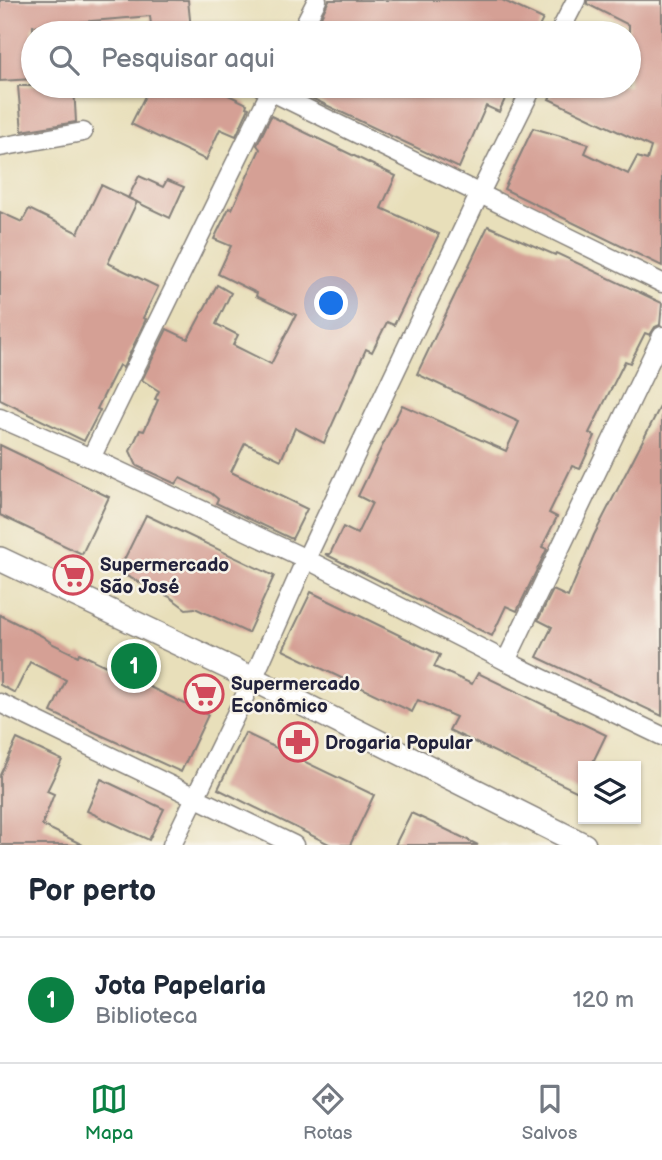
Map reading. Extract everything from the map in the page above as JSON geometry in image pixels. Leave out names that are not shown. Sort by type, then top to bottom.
[{"type":"street","points":[[306,21],[317,0]]},
{"type":"street","points":[[565,21],[576,0]]},
{"type":"street","points":[[91,458],[263,98]]},
{"type":"street","points":[[288,98],[662,284]]},
{"type":"street","points":[[172,845],[527,98]]},
{"type":"street","points":[[0,147],[83,132]]},
{"type":"street","points":[[506,661],[662,336]]},
{"type":"street","points":[[0,418],[306,559],[506,661],[662,736]]},
{"type":"street","points":[[0,559],[253,679],[584,845]]},
{"type":"street","points":[[0,703],[294,845]]},
{"type":"building","points":[[0,0],[188,0],[190,21],[151,21],[150,16],[92,21],[21,21],[21,80],[0,81]]},
{"type":"building","points":[[329,0],[502,0],[543,19],[542,21],[319,21]]},
{"type":"building","points":[[587,0],[662,0],[662,266],[504,189],[533,128],[589,144],[585,153],[628,174],[637,157],[647,160],[651,147],[549,99],[641,98],[641,21],[621,21],[587,4]]},
{"type":"building","points":[[18,86],[21,86],[21,98],[75,98],[76,122],[22,131]]},
{"type":"building","points":[[144,98],[235,98],[247,104],[246,107],[249,108],[236,136],[220,129],[206,160],[131,124]]},
{"type":"building","points":[[311,98],[505,98],[499,112],[486,106],[459,168]]},
{"type":"building","points":[[271,116],[396,176],[381,208],[439,234],[394,325],[387,322],[372,352],[366,349],[324,443],[295,428],[281,460],[245,443],[231,472],[307,509],[292,539],[216,503],[218,499],[211,493],[180,478],[176,484],[137,466],[130,451],[140,430],[144,431],[158,400],[155,399],[159,391],[142,380],[167,329],[188,339],[217,285],[231,293],[216,324],[238,335],[233,345],[271,364],[296,315],[218,274],[231,246],[214,239],[229,208],[232,209],[260,149],[257,145]]},
{"type":"building","points":[[139,176],[163,187],[167,180],[184,187],[170,218],[128,198]]},
{"type":"building","points":[[101,185],[137,202],[108,263],[158,287],[123,368],[119,365],[84,441],[0,400],[0,212],[22,222],[29,209],[78,233]]},
{"type":"building","points":[[488,226],[555,255],[556,253],[662,303],[660,325],[655,327],[650,335],[645,333],[630,363],[625,361],[589,433],[595,436],[580,469],[572,466],[549,513],[557,517],[542,547],[547,549],[517,611],[506,606],[492,636],[325,554],[330,554],[343,527],[357,534],[372,503],[358,496],[402,405],[506,451],[519,422],[417,374]]},
{"type":"building","points":[[662,403],[662,716],[537,657],[552,627],[538,620],[553,590],[568,597],[594,535]]},
{"type":"building","points":[[0,445],[109,497],[82,554],[0,515]]},
{"type":"building","points":[[146,515],[274,576],[248,633],[195,608],[186,609],[170,597],[118,572]]},
{"type":"building","points":[[311,592],[440,655],[434,667],[472,684],[478,673],[606,735],[593,761],[578,761],[578,792],[449,730],[456,717],[418,700],[412,712],[283,650]]},
{"type":"building","points":[[0,615],[53,644],[78,656],[79,653],[208,715],[181,772],[51,712],[66,680],[30,662],[15,693],[0,685]]},
{"type":"building","points":[[245,733],[374,795],[350,845],[331,845],[218,789]]},
{"type":"building","points":[[17,739],[62,760],[47,791],[54,794],[42,825],[83,845],[0,845],[0,775]]},
{"type":"building","points":[[101,779],[164,809],[149,840],[87,811]]},
{"type":"building","points":[[411,813],[437,825],[478,845],[395,845]]},
{"type":"place","name":"Supermercado São José","points":[[73,575]]},
{"type":"place","name":"Jota Papelaria","points":[[134,666]]},
{"type":"place","name":"Supermercado Econômico","points":[[204,694]]},
{"type":"place","name":"Drogaria Popular","points":[[298,742]]}]
